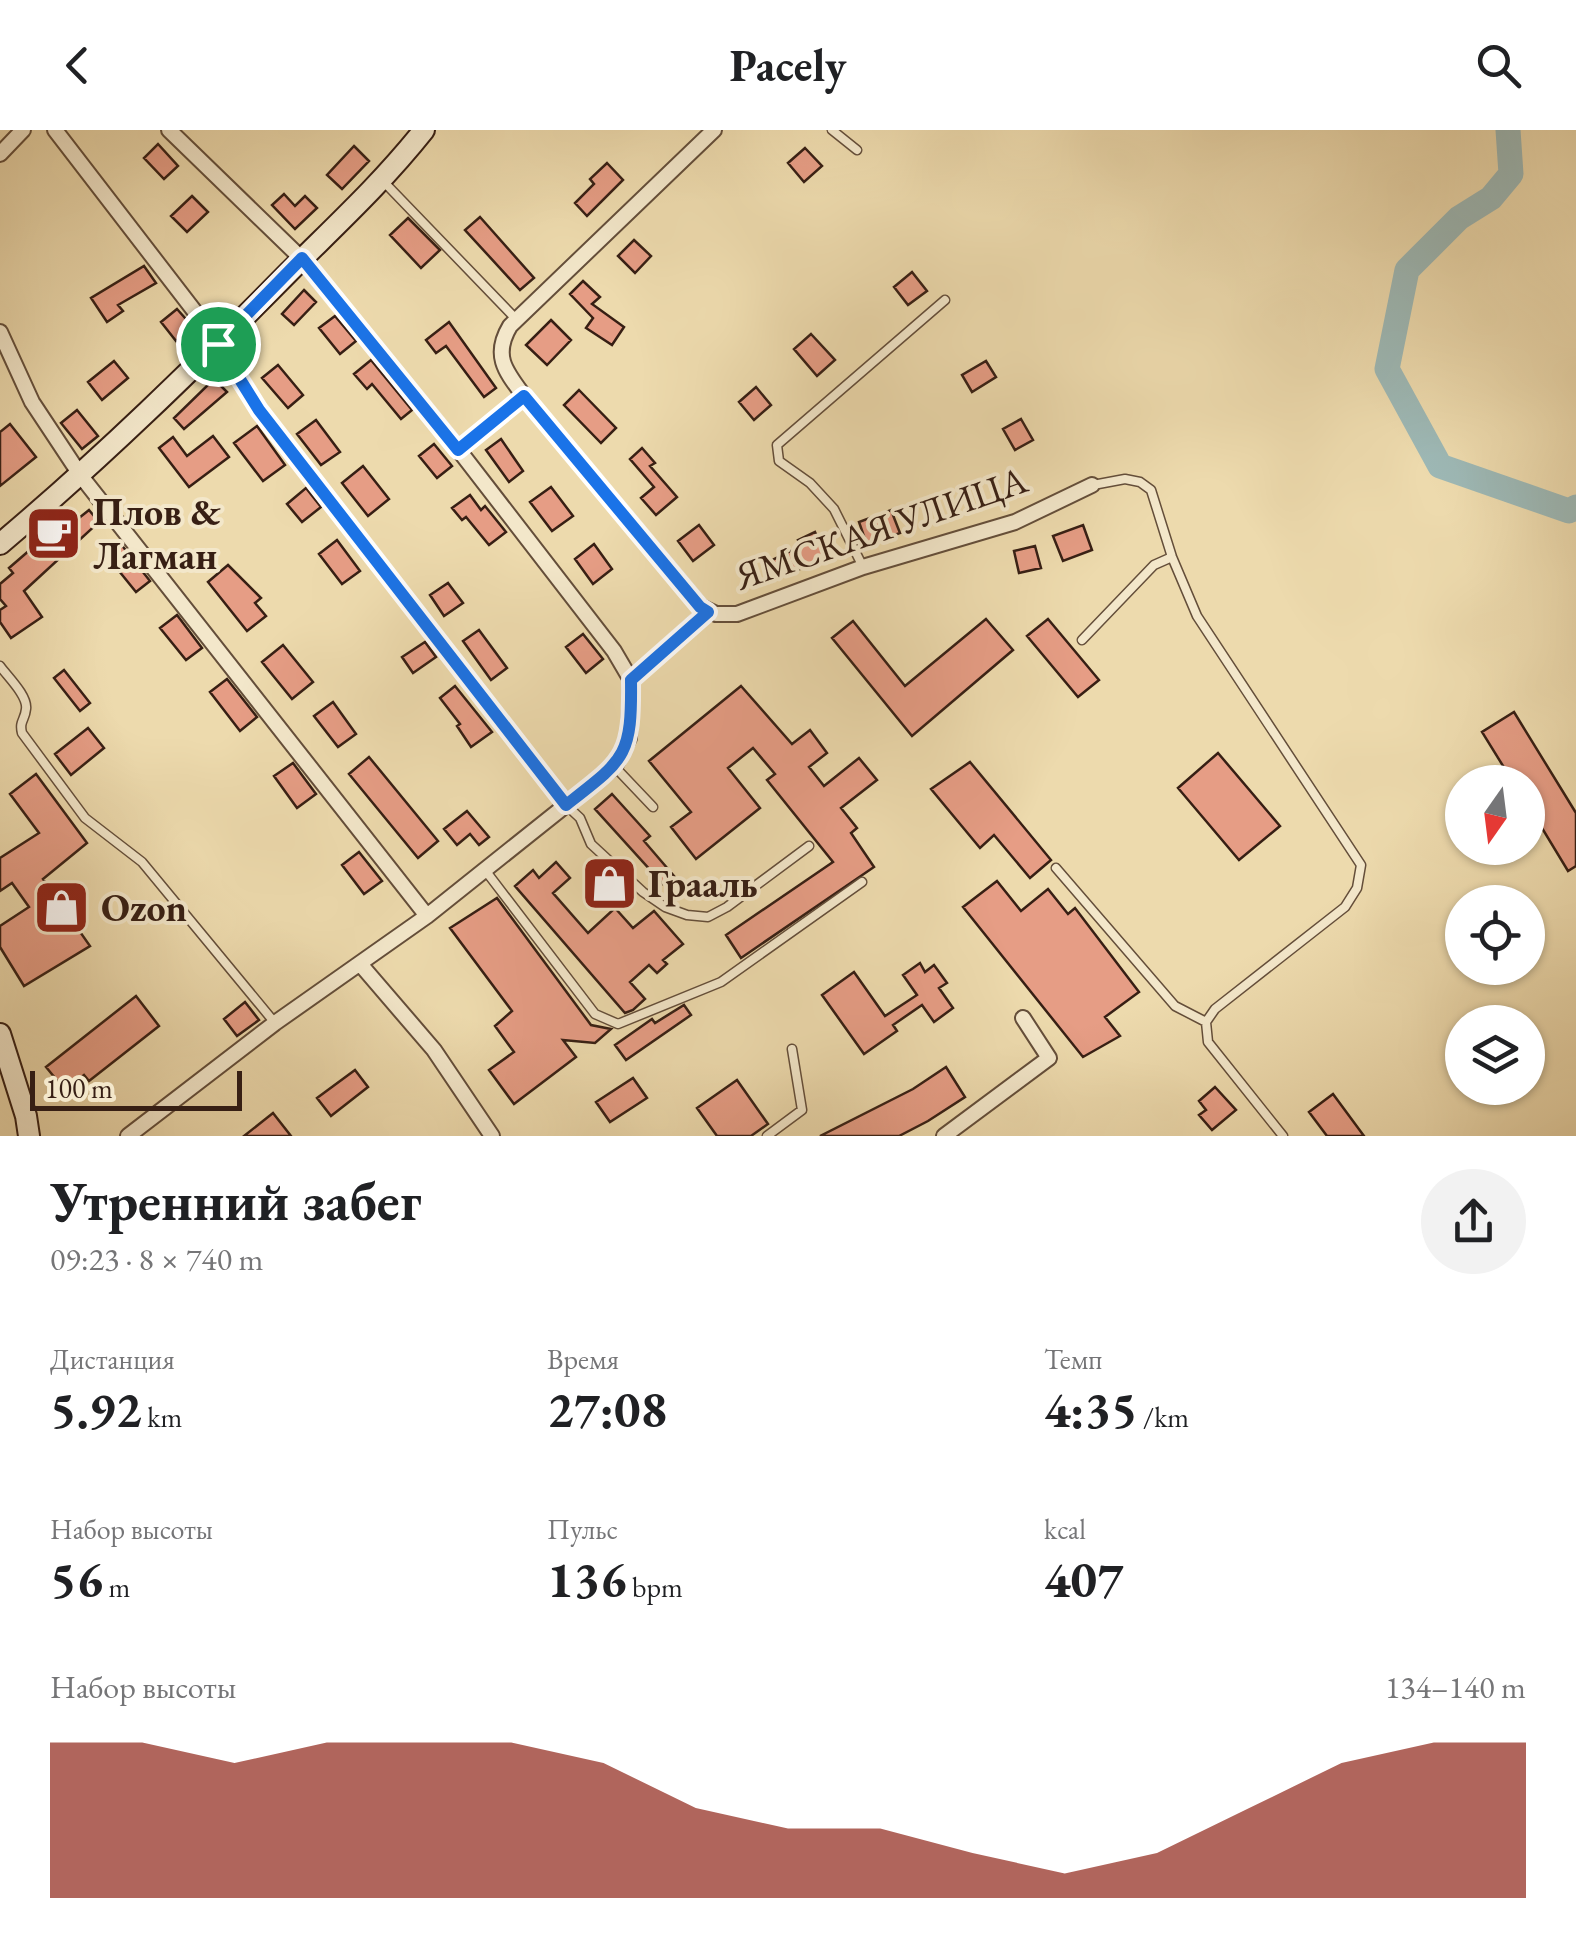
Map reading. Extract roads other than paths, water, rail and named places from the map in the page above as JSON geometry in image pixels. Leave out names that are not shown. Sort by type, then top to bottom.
[{"type":"street","points":[[0,154],[23,130]]},
{"type":"street","points":[[55,130],[218,344],[259,410],[566,805]]},
{"type":"street","points":[[128,1136],[486,870],[615,766],[629,738],[631,680],[614,650],[302,258],[169,130]]},
{"type":"street","points":[[0,544],[81,476],[218,344],[383,181],[424,130]]},
{"type":"street","points":[[518,320],[714,130]]},
{"type":"street","name":"ЯМСКАЯ УЛИЦА","points":[[518,320],[510,326],[500,347],[502,367],[708,612],[738,614],[863,567],[1014,522],[1092,485]]},
{"type":"street","points":[[0,332],[32,402],[81,476],[427,916]]},
{"type":"street","points":[[631,680],[708,612]]},
{"type":"street","points":[[361,965],[434,1050],[492,1136]]},
{"type":"street","points":[[944,1136],[1050,1058],[1023,1018]]},
{"type":"street","points":[[0,1034],[29,1136]]},
{"type":"lane","points":[[832,130],[857,150]]},
{"type":"lane","points":[[383,181],[518,320]]},
{"type":"lane","points":[[863,567],[834,508],[810,483],[778,461],[778,445],[945,300]]},
{"type":"lane","points":[[458,450],[524,396]]},
{"type":"lane","points":[[1092,485],[1126,479],[1151,490],[1172,558],[1198,616],[1361,865],[1358,888],[1344,906],[1215,1009],[1206,1022],[1208,1042],[1282,1136]]},
{"type":"lane","points":[[1082,640],[1154,565],[1172,558]]},
{"type":"lane","points":[[0,666],[25,700],[22,732],[84,818],[142,862],[275,1024]]},
{"type":"lane","points":[[615,766],[653,807]]},
{"type":"lane","points":[[566,805],[580,818],[592,844],[642,892],[687,915],[708,917],[727,908],[810,846]]},
{"type":"lane","points":[[1056,868],[1175,1006],[1206,1022]]},
{"type":"lane","points":[[486,870],[595,1014],[618,1024],[721,982],[862,882]]},
{"type":"lane","points":[[767,1136],[802,1110],[792,1049]]},
{"type":"waterway","points":[[1508,130],[1511,174],[1491,198],[1459,218],[1407,270],[1387,369],[1440,466],[1569,511],[1576,507]]},
{"type":"place","name":"Плов & Лагман","points":[[54,534]]},
{"type":"place","name":"Грааль","points":[[609,884]]},
{"type":"place","name":"Ozon","points":[[62,908]]}]
